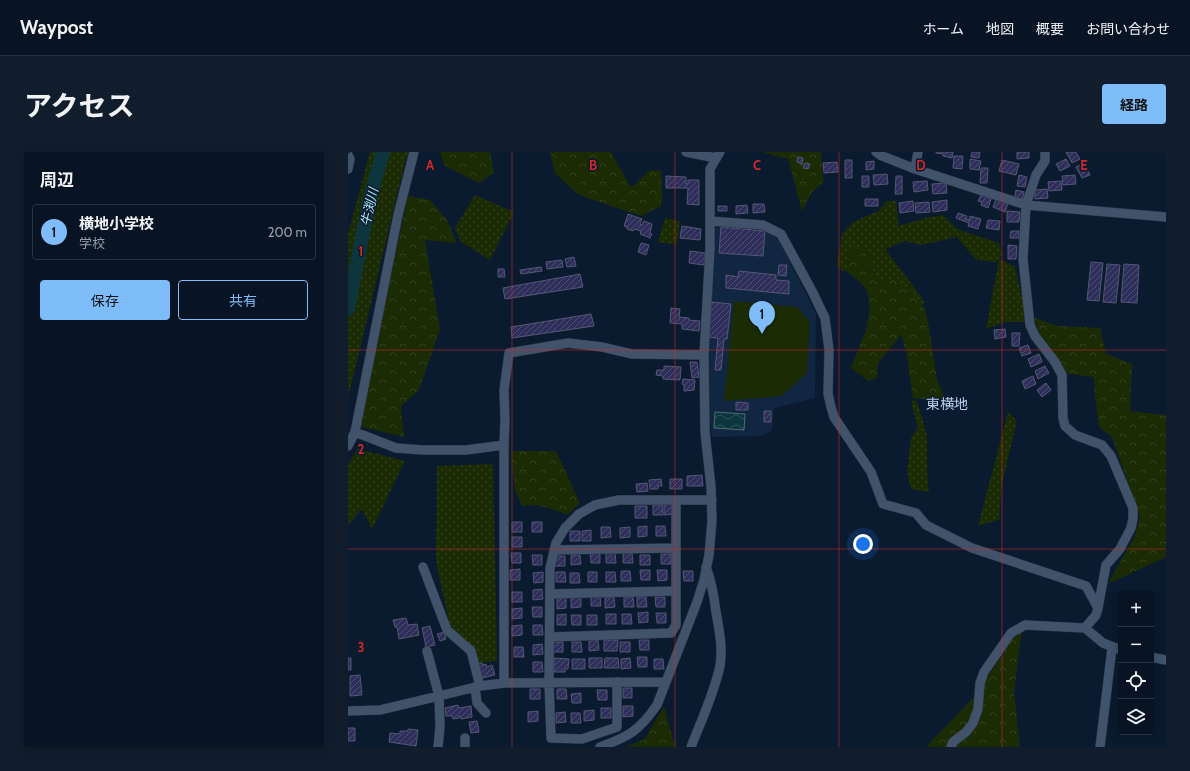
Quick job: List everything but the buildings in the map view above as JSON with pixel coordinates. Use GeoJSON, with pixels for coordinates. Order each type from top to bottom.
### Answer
{"type":"FeatureCollection","features":[{"type":"Feature","properties":{"kind":"street"},"geometry":{"type":"LineString","coordinates":[[348,446],[355,432],[398,215],[414,152]]}},
{"type":"Feature","properties":{"kind":"street"},"geometry":{"type":"LineString","coordinates":[[600,747],[622,739],[637,730],[657,705],[697,602],[704,580],[709,555],[712,500],[705,432],[704,355],[710,248],[710,169],[718,155],[686,152]]}},
{"type":"Feature","properties":{"kind":"street"},"geometry":{"type":"LineString","coordinates":[[876,152],[915,169],[1026,205],[1166,217]]}},
{"type":"Feature","properties":{"kind":"street"},"geometry":{"type":"LineString","coordinates":[[915,169],[918,152]]}},
{"type":"Feature","properties":{"kind":"street"},"geometry":{"type":"LineString","coordinates":[[1045,152],[1045,161],[1036,175],[1026,205],[1023,259],[1030,325],[1035,336],[1055,362],[1062,375],[1063,418],[1065,426],[1075,435],[1102,445],[1111,456],[1133,508],[1132,523],[1127,538],[1106,565],[1096,615],[1085,628]]}},
{"type":"Feature","properties":{"kind":"street"},"geometry":{"type":"LineString","coordinates":[[348,155],[350,159],[348,169]]}},
{"type":"Feature","properties":{"kind":"street"},"geometry":{"type":"LineString","coordinates":[[710,221],[763,225],[781,234],[825,318],[829,350],[828,394],[834,417],[871,472],[883,504],[916,513],[926,525],[972,548],[1086,586],[1098,608]]}},
{"type":"Feature","properties":{"kind":"street"},"geometry":{"type":"LineString","coordinates":[[504,683],[504,445],[506,419],[504,390],[509,353],[568,344],[602,347],[632,354],[704,355]]}},
{"type":"Feature","properties":{"kind":"street"},"geometry":{"type":"LineString","coordinates":[[355,432],[396,448],[423,450],[466,450],[504,445]]}},
{"type":"Feature","properties":{"kind":"street"},"geometry":{"type":"LineString","coordinates":[[617,682],[617,727],[582,738],[551,738],[549,682],[550,568],[556,543],[565,528],[579,514],[595,505],[620,500],[712,500]]}},
{"type":"Feature","properties":{"kind":"street"},"geometry":{"type":"LineString","coordinates":[[550,637],[671,633],[676,625],[676,500]]}},
{"type":"Feature","properties":{"kind":"street"},"geometry":{"type":"LineString","coordinates":[[554,550],[676,548]]}},
{"type":"Feature","properties":{"kind":"street"},"geometry":{"type":"LineString","coordinates":[[423,567],[447,630],[471,651],[478,687],[477,703],[486,713]]}},
{"type":"Feature","properties":{"kind":"street"},"geometry":{"type":"LineString","coordinates":[[691,747],[720,667],[720,635],[712,580],[706,567]]}},
{"type":"Feature","properties":{"kind":"street"},"geometry":{"type":"LineString","coordinates":[[550,594],[676,591]]}},
{"type":"Feature","properties":{"kind":"street"},"geometry":{"type":"LineString","coordinates":[[951,747],[953,742],[966,732],[973,723],[978,709],[980,683],[984,672],[1011,633],[1025,625],[1085,628],[1103,643],[1117,649],[1100,747]]}},
{"type":"Feature","properties":{"kind":"street"},"geometry":{"type":"LineString","coordinates":[[427,650],[439,696],[440,727],[438,747]]}},
{"type":"Feature","properties":{"kind":"street"},"geometry":{"type":"LineString","coordinates":[[1154,658],[1166,660]]}},
{"type":"Feature","properties":{"kind":"street"},"geometry":{"type":"LineString","coordinates":[[348,711],[380,710],[478,687],[504,683],[666,682]]}},
{"type":"Feature","properties":{"kind":"shaded area"},"geometry":{"type":"Polygon","coordinates":[[[716,227],[767,231],[779,240],[816,314],[815,398],[774,408],[772,430],[762,436],[712,437],[708,400],[707,355],[716,227]]]}},
{"type":"Feature","properties":{"kind":"green space"},"geometry":{"type":"Polygon","coordinates":[[[370,152],[409,152],[405,162],[348,398],[348,234],[370,152]]]}},
{"type":"Feature","properties":{"kind":"green space"},"geometry":{"type":"Polygon","coordinates":[[[440,152],[490,152],[494,172],[479,183],[445,166],[440,152]]]}},
{"type":"Feature","properties":{"kind":"green space"},"geometry":{"type":"Polygon","coordinates":[[[550,152],[611,152],[631,188],[650,170],[661,171],[661,206],[641,216],[579,195],[555,173],[550,152]]]}},
{"type":"Feature","properties":{"kind":"green space"},"geometry":{"type":"Polygon","coordinates":[[[762,152],[821,152],[823,182],[812,192],[802,211],[788,159],[762,152]]]}},
{"type":"Feature","properties":{"kind":"green space"},"geometry":{"type":"Polygon","coordinates":[[[475,195],[514,212],[490,260],[460,241],[455,228],[475,195]]]}},
{"type":"Feature","properties":{"kind":"green space"},"geometry":{"type":"Polygon","coordinates":[[[408,196],[430,200],[447,220],[457,243],[425,240],[440,329],[419,390],[401,406],[404,437],[359,426],[408,196]]]}},
{"type":"Feature","properties":{"kind":"green space"},"geometry":{"type":"Polygon","coordinates":[[[887,201],[896,201],[899,226],[926,218],[943,215],[957,229],[999,243],[1002,255],[999,258],[1015,267],[1028,322],[1004,322],[986,329],[999,259],[996,262],[976,260],[957,237],[921,245],[905,241],[885,249],[925,302],[922,306],[909,289],[879,282],[872,268],[870,254],[850,248],[846,271],[843,271],[837,265],[842,234],[853,222],[879,211],[887,201]]]}},
{"type":"Feature","properties":{"kind":"green space"},"geometry":{"type":"Polygon","coordinates":[[[665,218],[680,221],[677,245],[658,242],[665,218]]]}},
{"type":"Feature","properties":{"kind":"green space"},"geometry":{"type":"Polygon","coordinates":[[[860,247],[871,254],[871,266],[879,282],[890,279],[907,287],[925,309],[937,380],[946,401],[913,398],[906,352],[901,335],[878,363],[877,378],[868,381],[851,368],[866,330],[870,309],[867,290],[859,281],[846,271],[850,248],[860,247]]]}},
{"type":"Feature","properties":{"kind":"green space"},"geometry":{"type":"Polygon","coordinates":[[[734,301],[797,307],[810,322],[807,373],[781,396],[724,401],[734,301]]]}},
{"type":"Feature","properties":{"kind":"green space"},"geometry":{"type":"Polygon","coordinates":[[[1034,318],[1058,326],[1100,328],[1106,354],[1132,364],[1130,411],[1166,415],[1166,557],[1108,584],[1135,536],[1140,517],[1112,437],[1099,427],[1094,377],[1064,373],[1045,348],[1034,318]]]}},
{"type":"Feature","properties":{"kind":"green space"},"geometry":{"type":"Polygon","coordinates":[[[914,399],[918,404],[927,435],[927,470],[929,492],[911,489],[907,471],[911,438],[918,427],[911,402],[914,399]]]}},
{"type":"Feature","properties":{"kind":"green space"},"geometry":{"type":"Polygon","coordinates":[[[1008,412],[1017,421],[1002,484],[999,516],[1001,519],[978,526],[1008,412]]]}},
{"type":"Feature","properties":{"kind":"green space"},"geometry":{"type":"Polygon","coordinates":[[[358,449],[405,461],[372,529],[362,509],[348,525],[348,464],[358,449]]]}},
{"type":"Feature","properties":{"kind":"green space"},"geometry":{"type":"Polygon","coordinates":[[[511,451],[556,451],[580,503],[567,515],[534,505],[522,506],[515,490],[511,451]]]}},
{"type":"Feature","properties":{"kind":"green space"},"geometry":{"type":"Polygon","coordinates":[[[493,464],[497,661],[477,663],[450,627],[436,561],[437,466],[493,464]]]}},
{"type":"Feature","properties":{"kind":"green space"},"geometry":{"type":"Polygon","coordinates":[[[1022,630],[1014,692],[1020,747],[926,747],[975,696],[1013,638],[1022,630]]]}},
{"type":"Feature","properties":{"kind":"green space"},"geometry":{"type":"Polygon","coordinates":[[[664,706],[675,747],[627,747],[645,739],[664,706]]]}},
{"type":"Feature","properties":{"kind":"water"},"geometry":{"type":"Polygon","coordinates":[[[715,412],[745,414],[744,430],[714,428],[715,412]]]}},
{"type":"Feature","properties":{"kind":"waterway","name":"牛渕川"},"geometry":{"type":"LineString","coordinates":[[348,309],[370,197],[383,152]]}},
{"type":"Feature","properties":{"kind":"place","name":"横地小学校"},"geometry":{"type":"Point","coordinates":[762,334]}},
{"type":"Feature","properties":{"kind":"district","name":"東横地"},"geometry":{"type":"Point","coordinates":[947,404]}}]}
